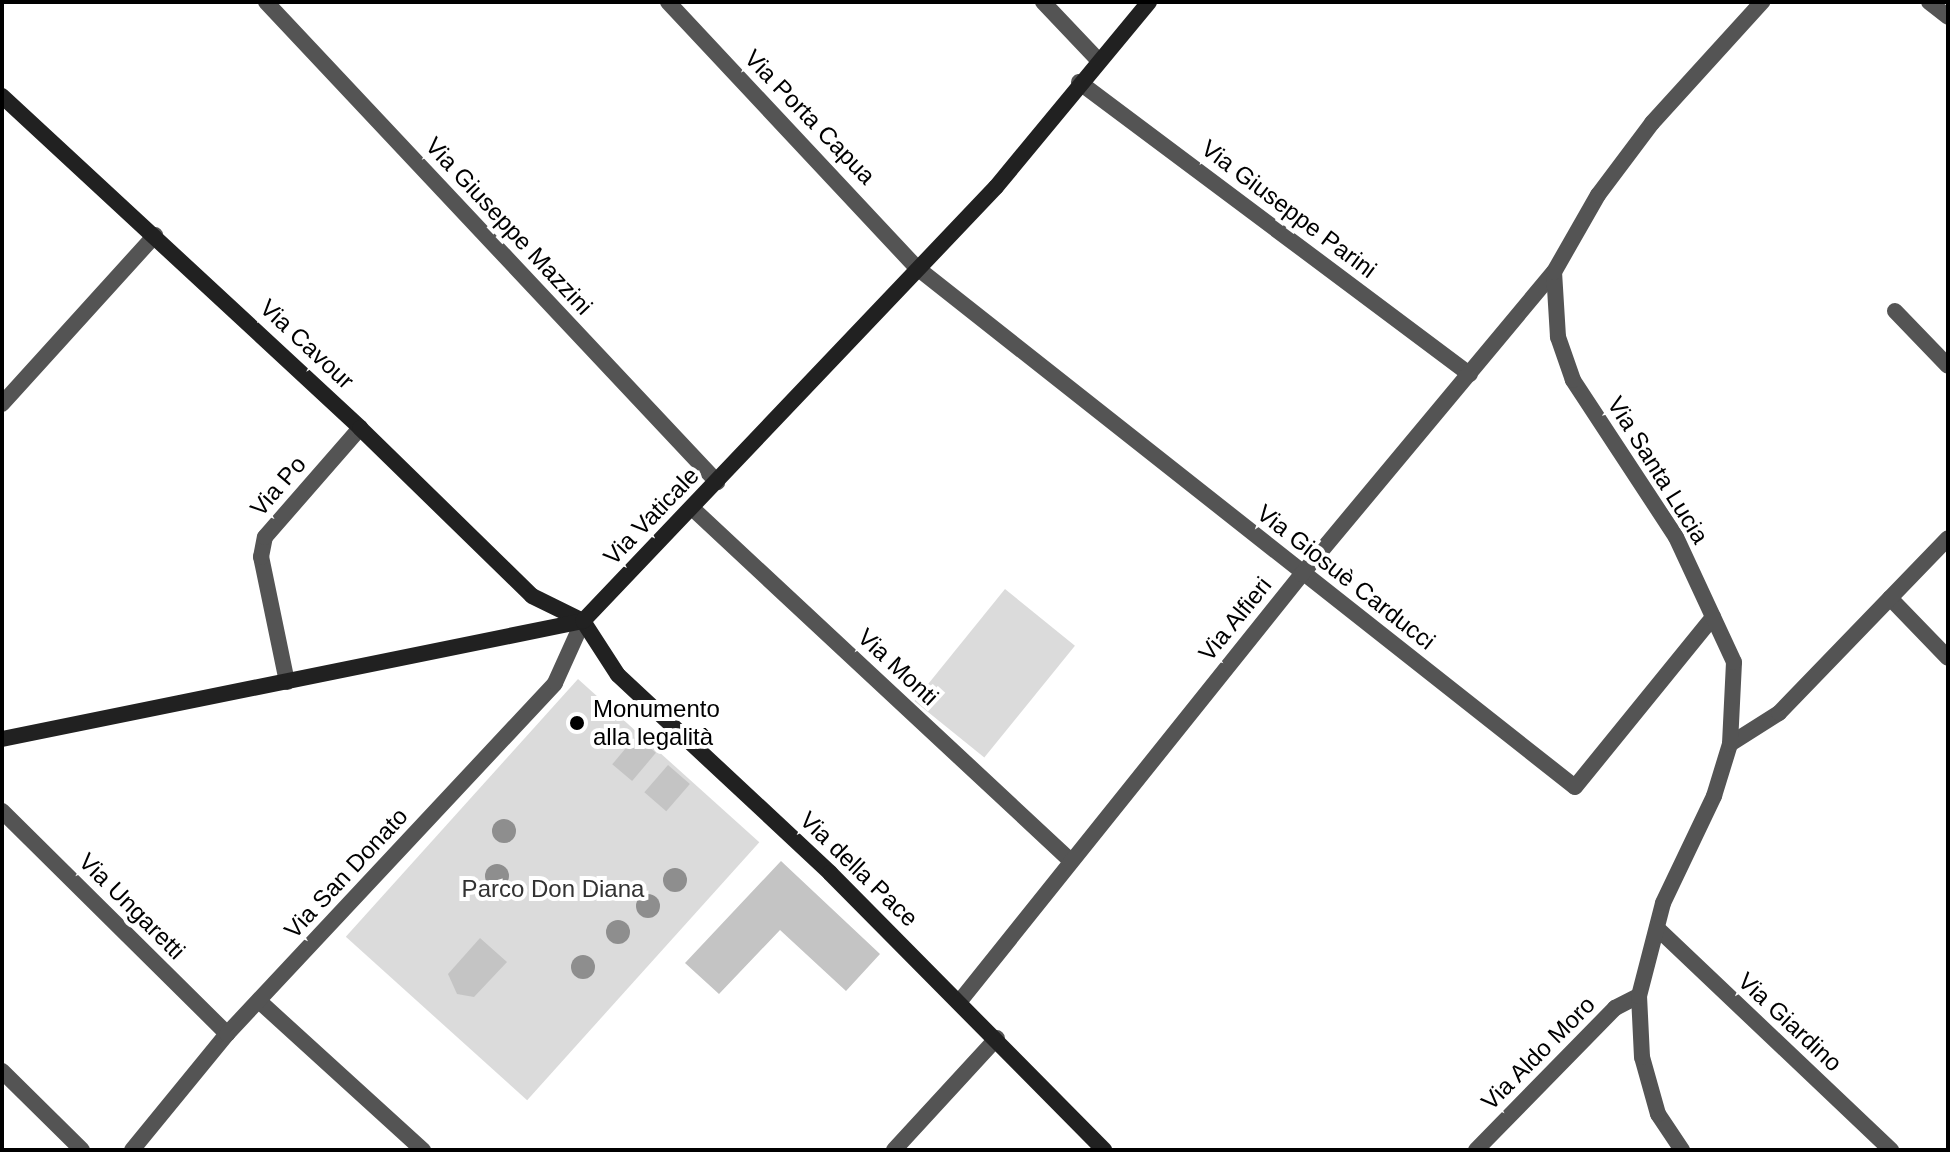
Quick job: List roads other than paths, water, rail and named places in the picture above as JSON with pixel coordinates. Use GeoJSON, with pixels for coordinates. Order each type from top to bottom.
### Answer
{"type":"FeatureCollection","features":[{"type":"Feature","properties":{"kind":"street","name":"Via Giuseppe Mazzini"},"geometry":{"type":"LineString","coordinates":[[266,2],[717,482]]}},
{"type":"Feature","properties":{"kind":"street","name":"Via Porta Capua"},"geometry":{"type":"LineString","coordinates":[[668,2],[916,267]]}},
{"type":"Feature","properties":{"kind":"street"},"geometry":{"type":"LineString","coordinates":[[1043,2],[1099,61]]}},
{"type":"Feature","properties":{"kind":"street","name":"Via Vaticale"},"geometry":{"type":"LineString","coordinates":[[583,621],[916,267],[996,187],[1079,82],[1149,2]]}},
{"type":"Feature","properties":{"kind":"street"},"geometry":{"type":"LineString","coordinates":[[1554,272],[1598,195],[1652,123],[1762,2]]}},
{"type":"Feature","properties":{"kind":"street"},"geometry":{"type":"LineString","coordinates":[[1929,2],[1948,17]]}},
{"type":"Feature","properties":{"kind":"street","name":"Via Giuseppe Parini"},"geometry":{"type":"LineString","coordinates":[[1079,82],[1470,374]]}},
{"type":"Feature","properties":{"kind":"street","name":"Via Cavour"},"geometry":{"type":"LineString","coordinates":[[2,96],[360,428],[532,596],[583,621]]}},
{"type":"Feature","properties":{"kind":"street"},"geometry":{"type":"LineString","coordinates":[[2,404],[155,235]]}},
{"type":"Feature","properties":{"kind":"street","name":"Via Giosuè Carducci"},"geometry":{"type":"LineString","coordinates":[[916,267],[1575,787],[1713,617]]}},
{"type":"Feature","properties":{"kind":"street","name":"Via Alfieri"},"geometry":{"type":"LineString","coordinates":[[960,1001],[1302,574],[1554,272]]}},
{"type":"Feature","properties":{"kind":"street","name":"Via Santa Lucia"},"geometry":{"type":"LineString","coordinates":[[1554,272],[1558,337],[1573,380],[1676,537],[1734,662],[1730,744],[1714,796],[1657,928],[1639,996],[1642,1057],[1650,1086],[1658,1114],[1682,1150]]}},
{"type":"Feature","properties":{"kind":"street"},"geometry":{"type":"LineString","coordinates":[[1895,311],[1948,366]]}},
{"type":"Feature","properties":{"kind":"street","name":"Via Po"},"geometry":{"type":"LineString","coordinates":[[287,682],[261,557],[265,537],[360,428]]}},
{"type":"Feature","properties":{"kind":"street","name":"Via Monti"},"geometry":{"type":"LineString","coordinates":[[692,508],[1071,861]]}},
{"type":"Feature","properties":{"kind":"street"},"geometry":{"type":"LineString","coordinates":[[1730,744],[1779,713],[1948,538]]}},
{"type":"Feature","properties":{"kind":"street"},"geometry":{"type":"LineString","coordinates":[[1890,598],[1948,658]]}},
{"type":"Feature","properties":{"kind":"street"},"geometry":{"type":"LineString","coordinates":[[2,739],[583,621]]}},
{"type":"Feature","properties":{"kind":"street","name":"Via San Donato"},"geometry":{"type":"LineString","coordinates":[[132,1150],[227,1034],[555,683],[583,621]]}},
{"type":"Feature","properties":{"kind":"street","name":"Via della Pace"},"geometry":{"type":"LineString","coordinates":[[583,621],[618,675],[960,1001],[1104,1150]]}},
{"type":"Feature","properties":{"kind":"street","name":"Via Ungaretti"},"geometry":{"type":"LineString","coordinates":[[2,811],[227,1034]]}},
{"type":"Feature","properties":{"kind":"street","name":"Via Giardino"},"geometry":{"type":"LineString","coordinates":[[1657,928],[1891,1150]]}},
{"type":"Feature","properties":{"kind":"street","name":"Via Aldo Moro"},"geometry":{"type":"LineString","coordinates":[[1476,1150],[1615,1008],[1639,996]]}},
{"type":"Feature","properties":{"kind":"street"},"geometry":{"type":"LineString","coordinates":[[259,1001],[423,1150]]}},
{"type":"Feature","properties":{"kind":"street"},"geometry":{"type":"LineString","coordinates":[[894,1150],[997,1038]]}},
{"type":"Feature","properties":{"kind":"street"},"geometry":{"type":"LineString","coordinates":[[2,1071],[82,1150]]}},
{"type":"Feature","properties":{"kind":"place","name":"Monumento alla legalità"},"geometry":{"type":"Point","coordinates":[577,723]}},
{"type":"Feature","properties":{"kind":"park label","name":"Parco Don Diana"},"geometry":{"type":"Point","coordinates":[553,889]}}]}
